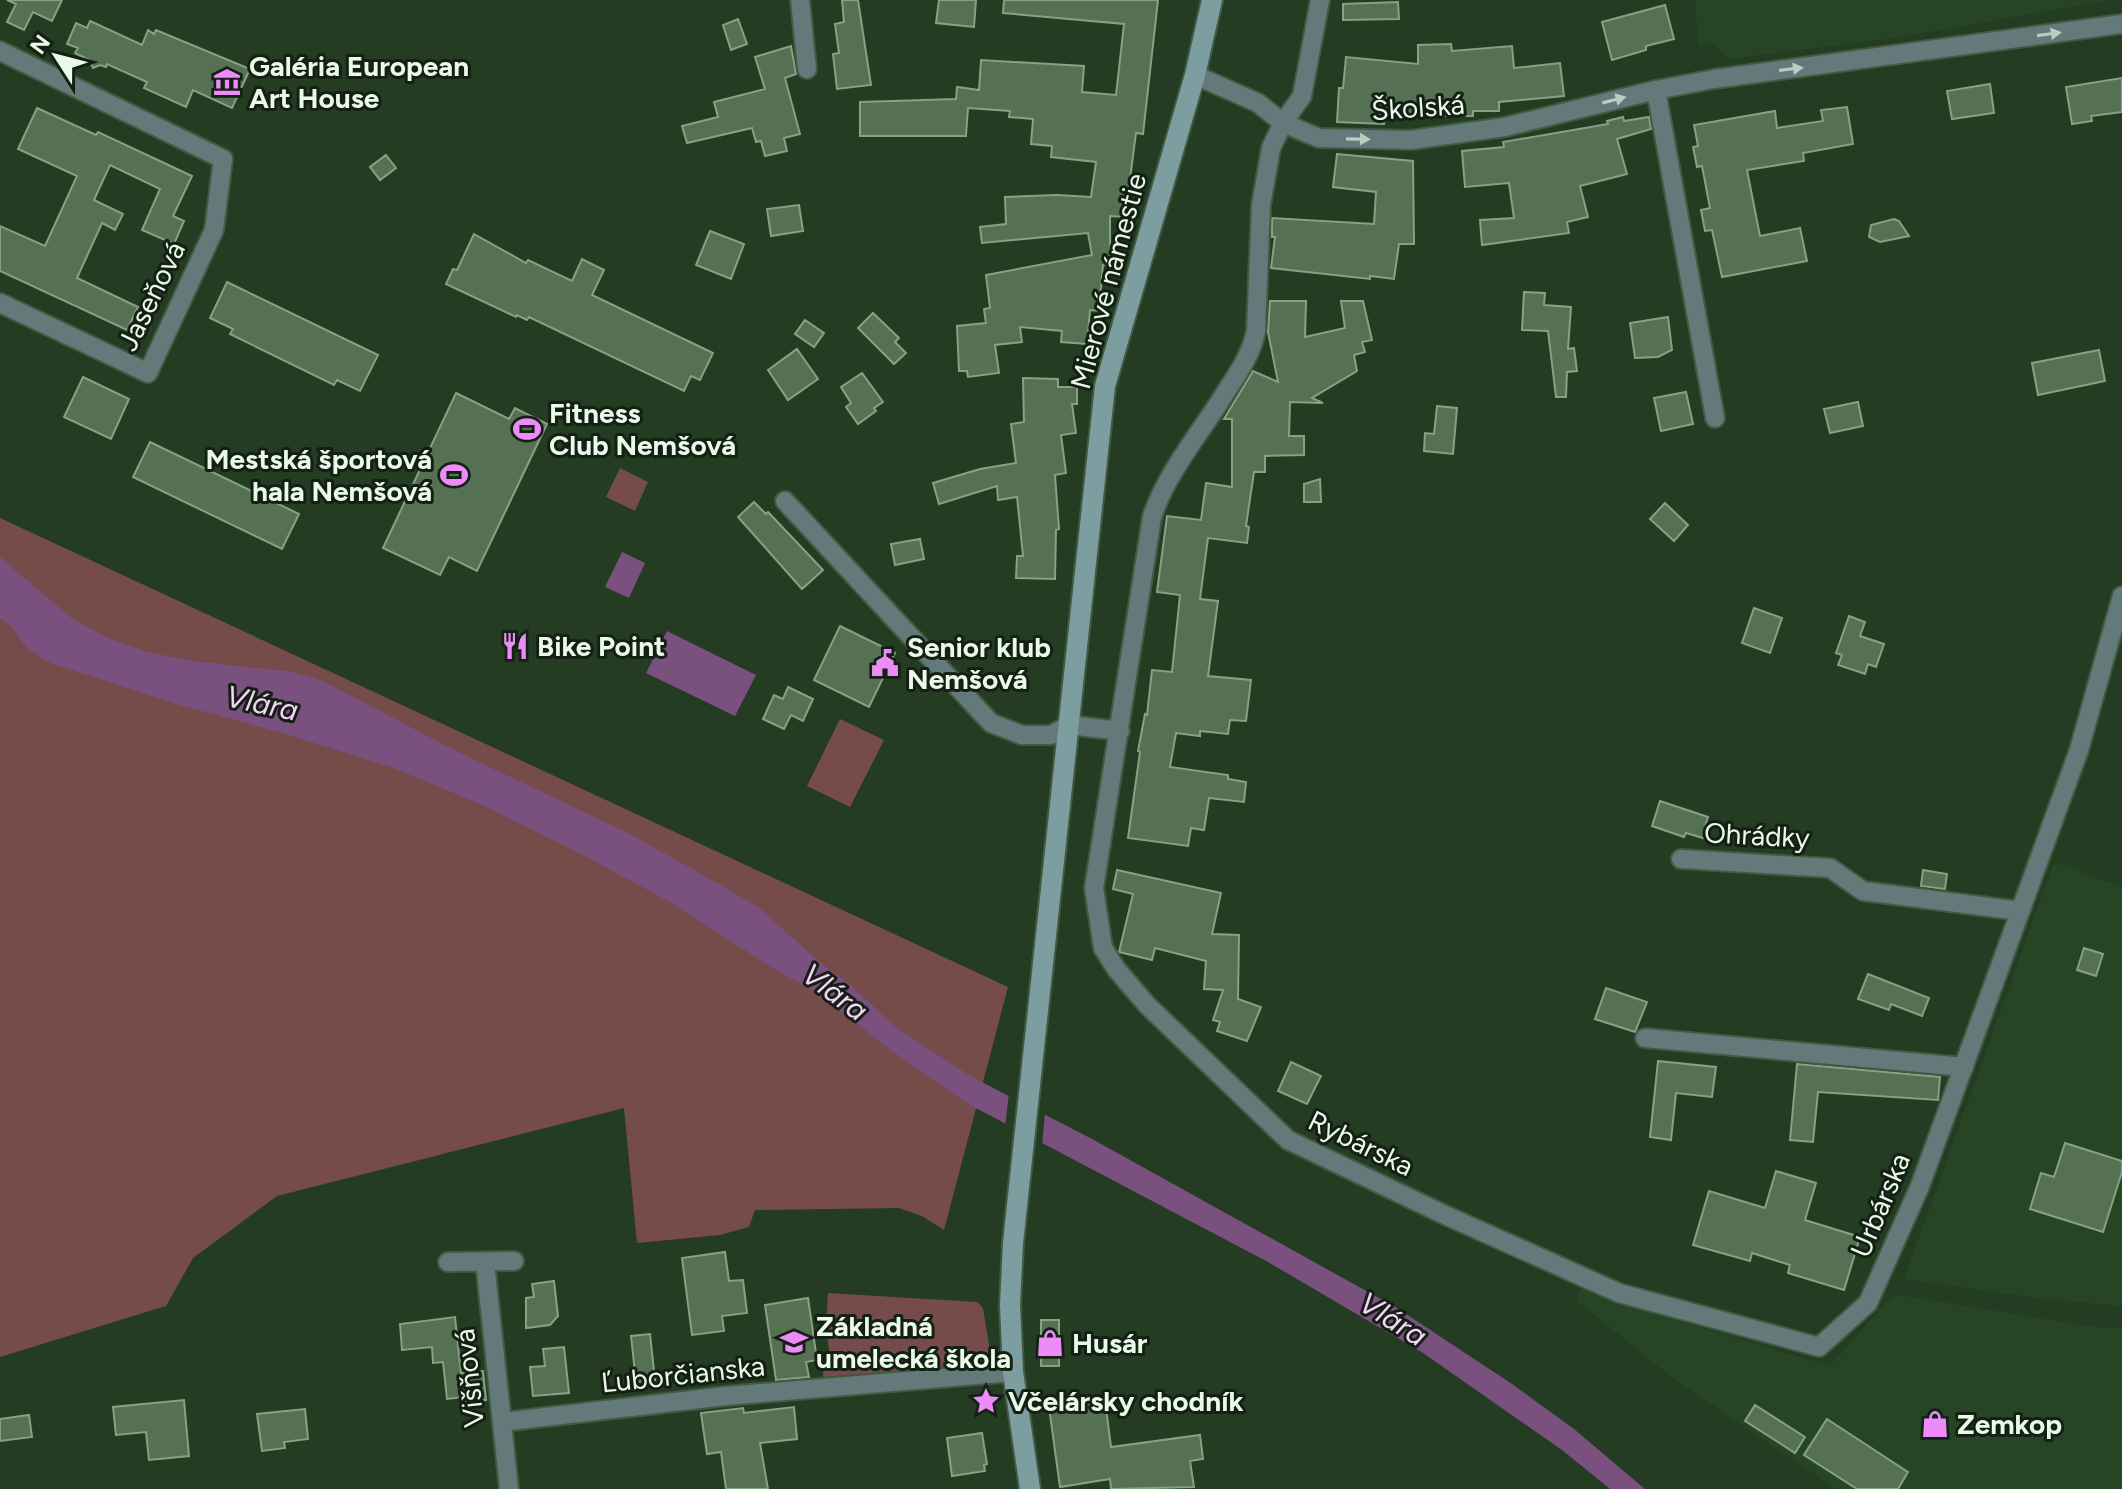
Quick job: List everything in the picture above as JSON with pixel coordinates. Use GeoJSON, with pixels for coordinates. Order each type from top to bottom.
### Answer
{"type":"FeatureCollection","features":[{"type":"Feature","properties":{"kind":"main road","name":"Mierové námestie"},"geometry":{"type":"LineString","coordinates":[[1013,1372],[1010,1305],[1013,1243],[1105,386],[1195,75],[1212,0]]}},
{"type":"Feature","properties":{"kind":"main road"},"geometry":{"type":"LineString","coordinates":[[1013,1372],[1030,1489]]}},
{"type":"Feature","properties":{"kind":"street"},"geometry":{"type":"LineString","coordinates":[[800,0],[807,69]]}},
{"type":"Feature","properties":{"kind":"street"},"geometry":{"type":"LineString","coordinates":[[785,501],[991,723],[1022,735],[1051,735],[1069,725],[1120,731],[1154,509],[1177,466],[1239,373],[1254,344],[1261,205],[1271,148],[1283,123],[1302,96],[1320,0]]}},
{"type":"Feature","properties":{"kind":"street","name":"Školská"},"geometry":{"type":"LineString","coordinates":[[1195,75],[1258,103],[1283,123],[1319,138],[1411,140],[1505,127],[1714,79],[2122,24]]}},
{"type":"Feature","properties":{"kind":"street","name":"Jaseňová"},"geometry":{"type":"LineString","coordinates":[[0,51],[223,159],[214,230],[148,373],[0,303]]}},
{"type":"Feature","properties":{"kind":"street"},"geometry":{"type":"LineString","coordinates":[[1656,90],[1715,418]]}},
{"type":"Feature","properties":{"kind":"street","name":"Urbárska"},"geometry":{"type":"LineString","coordinates":[[1819,1347],[1868,1303],[1920,1186],[2079,750],[2122,596]]}},
{"type":"Feature","properties":{"kind":"street","name":"Rybárska"},"geometry":{"type":"LineString","coordinates":[[1120,731],[1094,888],[1103,948],[1147,1005],[1288,1140],[1619,1293],[1819,1347]]}},
{"type":"Feature","properties":{"kind":"street","name":"Ohrádky"},"geometry":{"type":"LineString","coordinates":[[1681,859],[1830,868],[1863,891],[2020,911]]}},
{"type":"Feature","properties":{"kind":"street"},"geometry":{"type":"LineString","coordinates":[[1645,1038],[1964,1067]]}},
{"type":"Feature","properties":{"kind":"street"},"geometry":{"type":"LineString","coordinates":[[448,1262],[514,1261]]}},
{"type":"Feature","properties":{"kind":"street","name":"Višňová"},"geometry":{"type":"LineString","coordinates":[[485,1262],[509,1489]]}},
{"type":"Feature","properties":{"kind":"street","name":"Ľuborčianska"},"geometry":{"type":"LineString","coordinates":[[502,1422],[726,1396],[1013,1372]]}},
{"type":"Feature","properties":{"kind":"shaded area"},"geometry":{"type":"Polygon","coordinates":[[[1695,0],[2109,0],[1903,37],[1728,59],[1713,43],[1698,46],[1695,0]]]}},
{"type":"Feature","properties":{"kind":"shaded area"},"geometry":{"type":"Polygon","coordinates":[[[620,468],[648,482],[635,511],[606,497],[620,468]]]}},
{"type":"Feature","properties":{"kind":"shaded area"},"geometry":{"type":"Polygon","coordinates":[[[0,518],[1008,987],[944,1230],[922,1216],[899,1208],[755,1210],[749,1227],[720,1235],[637,1243],[624,1108],[277,1196],[193,1258],[166,1306],[0,1357],[0,518]]]}},
{"type":"Feature","properties":{"kind":"shaded area"},"geometry":{"type":"Polygon","coordinates":[[[840,719],[884,740],[850,807],[807,786],[840,719]]]}},
{"type":"Feature","properties":{"kind":"shaded area"},"geometry":{"type":"Polygon","coordinates":[[[2054,862],[2122,887],[2122,1306],[2042,1299],[1904,1279],[2054,862]]]}},
{"type":"Feature","properties":{"kind":"shaded area"},"geometry":{"type":"Polygon","coordinates":[[[1582,1287],[1617,1302],[1830,1366],[1885,1303],[1900,1295],[2095,1327],[2122,1328],[2122,1489],[1836,1489],[1671,1377],[1576,1300],[1582,1287]]]}},
{"type":"Feature","properties":{"kind":"shaded area"},"geometry":{"type":"Polygon","coordinates":[[[828,1293],[977,1302],[983,1308],[992,1363],[823,1377],[824,1359],[830,1358],[826,1328],[828,1293]]]}},
{"type":"Feature","properties":{"kind":"water"},"geometry":{"type":"Polygon","coordinates":[[[622,552],[645,563],[629,598],[605,587],[622,552]]]}},
{"type":"Feature","properties":{"kind":"water","name":"Vlára"},"geometry":{"type":"Polygon","coordinates":[[[0,557],[70,617],[106,637],[147,652],[193,661],[293,672],[323,681],[452,749],[632,835],[758,907],[893,1025],[930,1050],[972,1077],[1094,1140],[1397,1308],[1574,1429],[1645,1489],[1610,1489],[1562,1450],[1423,1353],[1268,1262],[970,1105],[892,1051],[816,992],[774,969],[668,901],[583,855],[480,804],[391,767],[50,663],[27,648],[0,618],[0,557]]]}},
{"type":"Feature","properties":{"kind":"water"},"geometry":{"type":"Polygon","coordinates":[[[667,631],[756,675],[735,716],[646,673],[667,631]]]}},
{"type":"Feature","properties":{"kind":"pier"},"geometry":{"type":"Polygon","coordinates":[[[1009,1092],[1045,1111],[1042,1147],[1005,1128],[1009,1092]]]}},
{"type":"Feature","properties":{"kind":"building"},"geometry":{"type":"Polygon","coordinates":[[[7,0],[62,0],[52,21],[33,12],[24,30],[7,22],[16,4],[7,0]]]}},
{"type":"Feature","properties":{"kind":"building"},"geometry":{"type":"Polygon","coordinates":[[[842,0],[858,0],[871,85],[837,89],[833,54],[839,53],[835,24],[844,22],[842,0]]]}},
{"type":"Feature","properties":{"kind":"building"},"geometry":{"type":"Polygon","coordinates":[[[939,0],[976,0],[974,27],[936,23],[939,0]]]}},
{"type":"Feature","properties":{"kind":"building"},"geometry":{"type":"Polygon","coordinates":[[[1004,0],[1158,0],[1143,134],[1136,133],[1125,217],[1110,216],[1110,265],[1103,265],[1099,311],[1090,310],[1087,344],[1061,342],[1062,331],[1020,327],[1022,342],[995,345],[999,373],[968,377],[967,371],[959,371],[957,326],[986,323],[984,309],[990,308],[986,275],[1092,255],[1088,233],[982,243],[980,227],[1006,224],[1005,197],[1091,197],[1096,162],[1051,157],[1052,146],[1031,144],[1033,119],[1009,117],[1010,111],[968,108],[966,136],[860,136],[860,102],[956,99],[957,87],[979,90],[981,60],[1084,66],[1082,92],[1116,95],[1124,24],[1003,13],[1004,0]]]}},
{"type":"Feature","properties":{"kind":"building"},"geometry":{"type":"Polygon","coordinates":[[[1398,2],[1399,19],[1343,20],[1343,4],[1398,2]]]}},
{"type":"Feature","properties":{"kind":"building"},"geometry":{"type":"Polygon","coordinates":[[[1665,5],[1674,39],[1612,60],[1602,22],[1665,5]]]}},
{"type":"Feature","properties":{"kind":"building"},"geometry":{"type":"Polygon","coordinates":[[[738,19],[747,44],[731,50],[723,25],[738,19]]]}},
{"type":"Feature","properties":{"kind":"building"},"geometry":{"type":"Polygon","coordinates":[[[90,21],[142,45],[148,30],[154,34],[156,30],[250,69],[232,108],[193,90],[186,107],[144,88],[147,82],[107,64],[106,67],[100,65],[93,68],[89,60],[75,53],[78,48],[67,44],[76,23],[87,28],[90,21]]]}},
{"type":"Feature","properties":{"kind":"building"},"geometry":{"type":"Polygon","coordinates":[[[1451,44],[1452,51],[1512,46],[1514,68],[1560,63],[1564,96],[1499,102],[1499,111],[1473,111],[1473,116],[1385,110],[1384,124],[1337,122],[1339,88],[1343,88],[1346,57],[1418,64],[1418,45],[1451,44]]]}},
{"type":"Feature","properties":{"kind":"building"},"geometry":{"type":"Polygon","coordinates":[[[791,46],[796,74],[785,78],[800,134],[784,138],[787,151],[765,156],[761,141],[756,142],[752,128],[687,143],[682,126],[718,117],[714,102],[765,89],[755,57],[791,46]]]}},
{"type":"Feature","properties":{"kind":"building"},"geometry":{"type":"Polygon","coordinates":[[[2122,78],[2122,112],[2091,116],[2092,121],[2072,124],[2066,87],[2122,78]]]}},
{"type":"Feature","properties":{"kind":"building"},"geometry":{"type":"Polygon","coordinates":[[[1990,84],[1994,113],[1952,119],[1947,91],[1990,84]]]}},
{"type":"Feature","properties":{"kind":"building"},"geometry":{"type":"Polygon","coordinates":[[[1847,107],[1853,144],[1803,153],[1804,161],[1747,170],[1760,236],[1800,228],[1807,261],[1722,277],[1712,230],[1705,231],[1701,210],[1710,208],[1702,166],[1697,167],[1693,147],[1698,146],[1694,125],[1775,111],[1777,128],[1823,121],[1821,110],[1847,107]]]}},
{"type":"Feature","properties":{"kind":"building"},"geometry":{"type":"Polygon","coordinates":[[[37,108],[96,135],[98,132],[192,176],[173,216],[184,221],[174,244],[142,230],[160,189],[110,165],[94,200],[123,214],[115,230],[102,223],[77,278],[138,307],[127,330],[0,271],[0,226],[45,246],[77,176],[18,149],[37,108]]]}},
{"type":"Feature","properties":{"kind":"building"},"geometry":{"type":"Polygon","coordinates":[[[1623,117],[1624,121],[1649,117],[1651,129],[1617,139],[1627,174],[1580,186],[1588,217],[1567,222],[1569,233],[1482,245],[1480,220],[1514,218],[1509,183],[1465,187],[1462,151],[1504,147],[1503,142],[1608,124],[1607,121],[1623,117]]]}},
{"type":"Feature","properties":{"kind":"building"},"geometry":{"type":"Polygon","coordinates":[[[1337,154],[1413,161],[1414,244],[1399,244],[1394,279],[1271,268],[1275,237],[1272,237],[1272,218],[1374,224],[1376,192],[1333,187],[1337,154]]]}},
{"type":"Feature","properties":{"kind":"building"},"geometry":{"type":"Polygon","coordinates":[[[386,155],[396,168],[380,180],[370,167],[386,155]]]}},
{"type":"Feature","properties":{"kind":"building"},"geometry":{"type":"Polygon","coordinates":[[[799,205],[803,231],[771,236],[767,209],[799,205]]]}},
{"type":"Feature","properties":{"kind":"building"},"geometry":{"type":"Polygon","coordinates":[[[1894,219],[1899,221],[1909,236],[1880,242],[1869,237],[1871,225],[1894,219]]]}},
{"type":"Feature","properties":{"kind":"building"},"geometry":{"type":"Polygon","coordinates":[[[710,231],[744,244],[731,279],[696,265],[710,231]]]}},
{"type":"Feature","properties":{"kind":"building"},"geometry":{"type":"Polygon","coordinates":[[[474,234],[526,263],[528,260],[572,281],[582,259],[604,270],[592,295],[713,353],[700,380],[691,376],[684,391],[529,317],[527,320],[516,317],[446,284],[453,269],[457,270],[474,234]]]}},
{"type":"Feature","properties":{"kind":"building"},"geometry":{"type":"Polygon","coordinates":[[[227,282],[378,355],[360,391],[337,380],[334,385],[230,334],[233,329],[210,318],[227,282]]]}},
{"type":"Feature","properties":{"kind":"building"},"geometry":{"type":"Polygon","coordinates":[[[1524,292],[1545,293],[1544,305],[1571,307],[1568,349],[1574,348],[1577,371],[1567,372],[1566,397],[1556,397],[1548,331],[1522,330],[1524,292]]]}},
{"type":"Feature","properties":{"kind":"building"},"geometry":{"type":"Polygon","coordinates":[[[1270,301],[1306,301],[1305,337],[1345,328],[1341,301],[1363,301],[1372,340],[1362,342],[1365,352],[1354,355],[1357,371],[1312,398],[1323,403],[1290,402],[1289,436],[1304,436],[1304,455],[1265,456],[1265,472],[1254,472],[1246,526],[1249,527],[1247,543],[1208,538],[1200,599],[1218,601],[1208,676],[1251,680],[1246,721],[1230,720],[1228,734],[1200,731],[1200,736],[1176,733],[1170,767],[1228,775],[1228,779],[1246,782],[1244,802],[1209,798],[1204,830],[1191,828],[1188,846],[1128,838],[1138,751],[1147,715],[1152,670],[1172,672],[1180,595],[1157,592],[1167,516],[1201,520],[1206,483],[1232,487],[1232,419],[1224,419],[1253,371],[1278,382],[1268,332],[1270,301]]]}},
{"type":"Feature","properties":{"kind":"building"},"geometry":{"type":"Polygon","coordinates":[[[873,313],[899,338],[895,342],[906,353],[894,364],[858,328],[873,313]]]}},
{"type":"Feature","properties":{"kind":"building"},"geometry":{"type":"Polygon","coordinates":[[[1668,317],[1672,350],[1658,357],[1635,358],[1630,323],[1668,317]]]}},
{"type":"Feature","properties":{"kind":"building"},"geometry":{"type":"Polygon","coordinates":[[[805,320],[824,333],[814,347],[795,334],[805,320]]]}},
{"type":"Feature","properties":{"kind":"building"},"geometry":{"type":"Polygon","coordinates":[[[797,349],[818,379],[788,400],[768,370],[797,349]]]}},
{"type":"Feature","properties":{"kind":"building"},"geometry":{"type":"Polygon","coordinates":[[[2099,350],[2105,381],[2038,395],[2032,363],[2099,350]]]}},
{"type":"Feature","properties":{"kind":"building"},"geometry":{"type":"Polygon","coordinates":[[[862,373],[883,402],[858,424],[846,407],[851,403],[841,387],[862,373]]]}},
{"type":"Feature","properties":{"kind":"building"},"geometry":{"type":"Polygon","coordinates":[[[83,377],[129,399],[111,439],[64,417],[83,377]]]}},
{"type":"Feature","properties":{"kind":"building"},"geometry":{"type":"Polygon","coordinates":[[[1023,378],[1058,379],[1058,387],[1077,387],[1077,404],[1072,404],[1076,433],[1061,435],[1066,473],[1055,475],[1059,529],[1056,530],[1055,579],[1016,578],[1017,556],[1023,556],[1017,497],[998,500],[997,486],[939,504],[933,483],[980,469],[1016,463],[1011,424],[1024,422],[1023,378]]]}},
{"type":"Feature","properties":{"kind":"building"},"geometry":{"type":"Polygon","coordinates":[[[1686,392],[1693,424],[1661,431],[1654,398],[1686,392]]]}},
{"type":"Feature","properties":{"kind":"building"},"geometry":{"type":"Polygon","coordinates":[[[456,393],[509,419],[515,408],[547,424],[477,571],[449,557],[440,575],[383,548],[456,393]]]}},
{"type":"Feature","properties":{"kind":"building"},"geometry":{"type":"Polygon","coordinates":[[[1858,402],[1863,426],[1830,433],[1824,409],[1858,402]]]}},
{"type":"Feature","properties":{"kind":"building"},"geometry":{"type":"Polygon","coordinates":[[[1437,406],[1457,408],[1453,454],[1424,451],[1425,433],[1434,434],[1437,406]]]}},
{"type":"Feature","properties":{"kind":"building"},"geometry":{"type":"Polygon","coordinates":[[[150,442],[299,514],[282,549],[133,477],[150,442]]]}},
{"type":"Feature","properties":{"kind":"building"},"geometry":{"type":"Polygon","coordinates":[[[1320,479],[1321,502],[1304,502],[1304,484],[1320,479]]]}},
{"type":"Feature","properties":{"kind":"building"},"geometry":{"type":"Polygon","coordinates":[[[754,502],[766,514],[768,512],[823,570],[802,589],[738,517],[754,502]]]}},
{"type":"Feature","properties":{"kind":"building"},"geometry":{"type":"Polygon","coordinates":[[[1665,503],[1688,525],[1674,541],[1650,519],[1665,503]]]}},
{"type":"Feature","properties":{"kind":"building"},"geometry":{"type":"Polygon","coordinates":[[[920,539],[924,559],[895,565],[891,544],[920,539]]]}},
{"type":"Feature","properties":{"kind":"building"},"geometry":{"type":"Polygon","coordinates":[[[1754,608],[1782,618],[1770,653],[1742,643],[1754,608]]]}},
{"type":"Feature","properties":{"kind":"building"},"geometry":{"type":"Polygon","coordinates":[[[1849,616],[1865,622],[1860,636],[1884,644],[1876,667],[1868,664],[1865,674],[1838,665],[1842,655],[1836,653],[1849,616]]]}},
{"type":"Feature","properties":{"kind":"building"},"geometry":{"type":"Polygon","coordinates":[[[840,626],[895,653],[869,707],[814,680],[840,626]]]}},
{"type":"Feature","properties":{"kind":"building"},"geometry":{"type":"Polygon","coordinates":[[[788,687],[813,699],[803,721],[791,715],[784,729],[763,719],[774,695],[783,699],[788,687]]]}},
{"type":"Feature","properties":{"kind":"building"},"geometry":{"type":"Polygon","coordinates":[[[1660,801],[1708,817],[1705,826],[1713,841],[1686,833],[1684,837],[1652,826],[1660,801]]]}},
{"type":"Feature","properties":{"kind":"building"},"geometry":{"type":"Polygon","coordinates":[[[1117,870],[1221,893],[1212,934],[1239,935],[1238,999],[1261,1007],[1247,1041],[1217,1031],[1220,1022],[1213,1020],[1223,990],[1204,989],[1206,961],[1155,948],[1152,960],[1119,952],[1133,894],[1113,889],[1117,870]]]}},
{"type":"Feature","properties":{"kind":"building"},"geometry":{"type":"Polygon","coordinates":[[[1923,870],[1947,874],[1945,889],[1921,886],[1923,870]]]}},
{"type":"Feature","properties":{"kind":"building"},"geometry":{"type":"Polygon","coordinates":[[[2084,948],[2103,954],[2096,976],[2077,970],[2084,948]]]}},
{"type":"Feature","properties":{"kind":"building"},"geometry":{"type":"Polygon","coordinates":[[[1868,974],[1929,998],[1922,1016],[1891,1004],[1889,1010],[1858,999],[1868,974]]]}},
{"type":"Feature","properties":{"kind":"building"},"geometry":{"type":"Polygon","coordinates":[[[1606,988],[1647,1002],[1635,1032],[1595,1019],[1606,988]]]}},
{"type":"Feature","properties":{"kind":"building"},"geometry":{"type":"Polygon","coordinates":[[[1658,1061],[1716,1067],[1712,1097],[1676,1093],[1671,1140],[1650,1137],[1658,1061]]]}},
{"type":"Feature","properties":{"kind":"building"},"geometry":{"type":"Polygon","coordinates":[[[1291,1062],[1321,1076],[1307,1104],[1278,1091],[1291,1062]]]}},
{"type":"Feature","properties":{"kind":"building"},"geometry":{"type":"Polygon","coordinates":[[[1797,1064],[1940,1077],[1938,1100],[1818,1092],[1813,1142],[1790,1140],[1797,1064]]]}},
{"type":"Feature","properties":{"kind":"building"},"geometry":{"type":"Polygon","coordinates":[[[2065,1143],[2122,1161],[2122,1172],[2103,1232],[2030,1209],[2041,1173],[2054,1177],[2065,1143]]]}},
{"type":"Feature","properties":{"kind":"building"},"geometry":{"type":"Polygon","coordinates":[[[1776,1171],[1816,1183],[1805,1220],[1860,1237],[1844,1290],[1788,1273],[1790,1265],[1752,1253],[1750,1261],[1693,1245],[1709,1191],[1765,1208],[1776,1171]]]}},
{"type":"Feature","properties":{"kind":"building"},"geometry":{"type":"Polygon","coordinates":[[[725,1252],[729,1281],[743,1280],[747,1313],[722,1316],[724,1331],[692,1335],[682,1258],[725,1252]]]}},
{"type":"Feature","properties":{"kind":"building"},"geometry":{"type":"Polygon","coordinates":[[[554,1281],[558,1316],[550,1325],[526,1328],[526,1298],[534,1297],[532,1284],[554,1281]]]}},
{"type":"Feature","properties":{"kind":"building"},"geometry":{"type":"Polygon","coordinates":[[[808,1298],[817,1360],[806,1362],[809,1377],[776,1380],[765,1305],[808,1298]]]}},
{"type":"Feature","properties":{"kind":"building"},"geometry":{"type":"Polygon","coordinates":[[[455,1317],[461,1373],[483,1371],[486,1400],[465,1402],[464,1397],[447,1399],[443,1362],[433,1363],[432,1347],[402,1350],[400,1324],[455,1317]]]}},
{"type":"Feature","properties":{"kind":"building","name":"Husár"},"geometry":{"type":"Polygon","coordinates":[[[1041,1320],[1059,1320],[1059,1366],[1041,1366],[1041,1320]]]}},
{"type":"Feature","properties":{"kind":"building"},"geometry":{"type":"Polygon","coordinates":[[[650,1334],[655,1380],[636,1382],[631,1336],[650,1334]]]}},
{"type":"Feature","properties":{"kind":"building"},"geometry":{"type":"Polygon","coordinates":[[[564,1347],[569,1393],[533,1396],[530,1367],[545,1366],[543,1349],[564,1347]]]}},
{"type":"Feature","properties":{"kind":"building"},"geometry":{"type":"Polygon","coordinates":[[[184,1400],[189,1456],[149,1460],[146,1432],[116,1435],[113,1407],[184,1400]]]}},
{"type":"Feature","properties":{"kind":"building"},"geometry":{"type":"Polygon","coordinates":[[[1105,1400],[1111,1447],[1200,1435],[1203,1459],[1190,1461],[1194,1487],[1111,1489],[1110,1479],[1060,1487],[1049,1407],[1105,1400]]]}},
{"type":"Feature","properties":{"kind":"building"},"geometry":{"type":"Polygon","coordinates":[[[1755,1405],[1805,1437],[1795,1453],[1745,1421],[1755,1405]]]}},
{"type":"Feature","properties":{"kind":"building"},"geometry":{"type":"Polygon","coordinates":[[[794,1407],[797,1439],[760,1443],[768,1489],[726,1489],[721,1452],[707,1454],[701,1413],[743,1408],[744,1413],[794,1407]]]}},
{"type":"Feature","properties":{"kind":"building"},"geometry":{"type":"Polygon","coordinates":[[[305,1409],[308,1439],[284,1442],[285,1448],[262,1451],[257,1414],[305,1409]]]}},
{"type":"Feature","properties":{"kind":"building"},"geometry":{"type":"Polygon","coordinates":[[[29,1415],[32,1437],[0,1441],[0,1419],[29,1415]]]}},
{"type":"Feature","properties":{"kind":"building"},"geometry":{"type":"Polygon","coordinates":[[[1827,1419],[1908,1472],[1898,1489],[1857,1489],[1804,1455],[1827,1419]]]}},
{"type":"Feature","properties":{"kind":"building"},"geometry":{"type":"Polygon","coordinates":[[[982,1433],[987,1464],[984,1465],[985,1471],[952,1476],[947,1438],[982,1433]]]}},
{"type":"Feature","properties":{"kind":"place","name":"Galéria European Art House"},"geometry":{"type":"Point","coordinates":[227,82]}},
{"type":"Feature","properties":{"kind":"place","name":"Fitness Club Nemšová"},"geometry":{"type":"Point","coordinates":[527,429]}},
{"type":"Feature","properties":{"kind":"place","name":"Mestská športová hala Nemšová"},"geometry":{"type":"Point","coordinates":[454,475]}},
{"type":"Feature","properties":{"kind":"place","name":"Bike Point"},"geometry":{"type":"Point","coordinates":[515,646]}},
{"type":"Feature","properties":{"kind":"place","name":"Senior klub Nemšová"},"geometry":{"type":"Point","coordinates":[885,663]}},
{"type":"Feature","properties":{"kind":"place","name":"Základná umelecká škola"},"geometry":{"type":"Point","coordinates":[794,1342]}},
{"type":"Feature","properties":{"kind":"place","name":"Husár"},"geometry":{"type":"Point","coordinates":[1050,1343]}},
{"type":"Feature","properties":{"kind":"place","name":"Včelársky chodník"},"geometry":{"type":"Point","coordinates":[986,1401]}},
{"type":"Feature","properties":{"kind":"place","name":"Zemkop"},"geometry":{"type":"Point","coordinates":[1935,1424]}}]}
